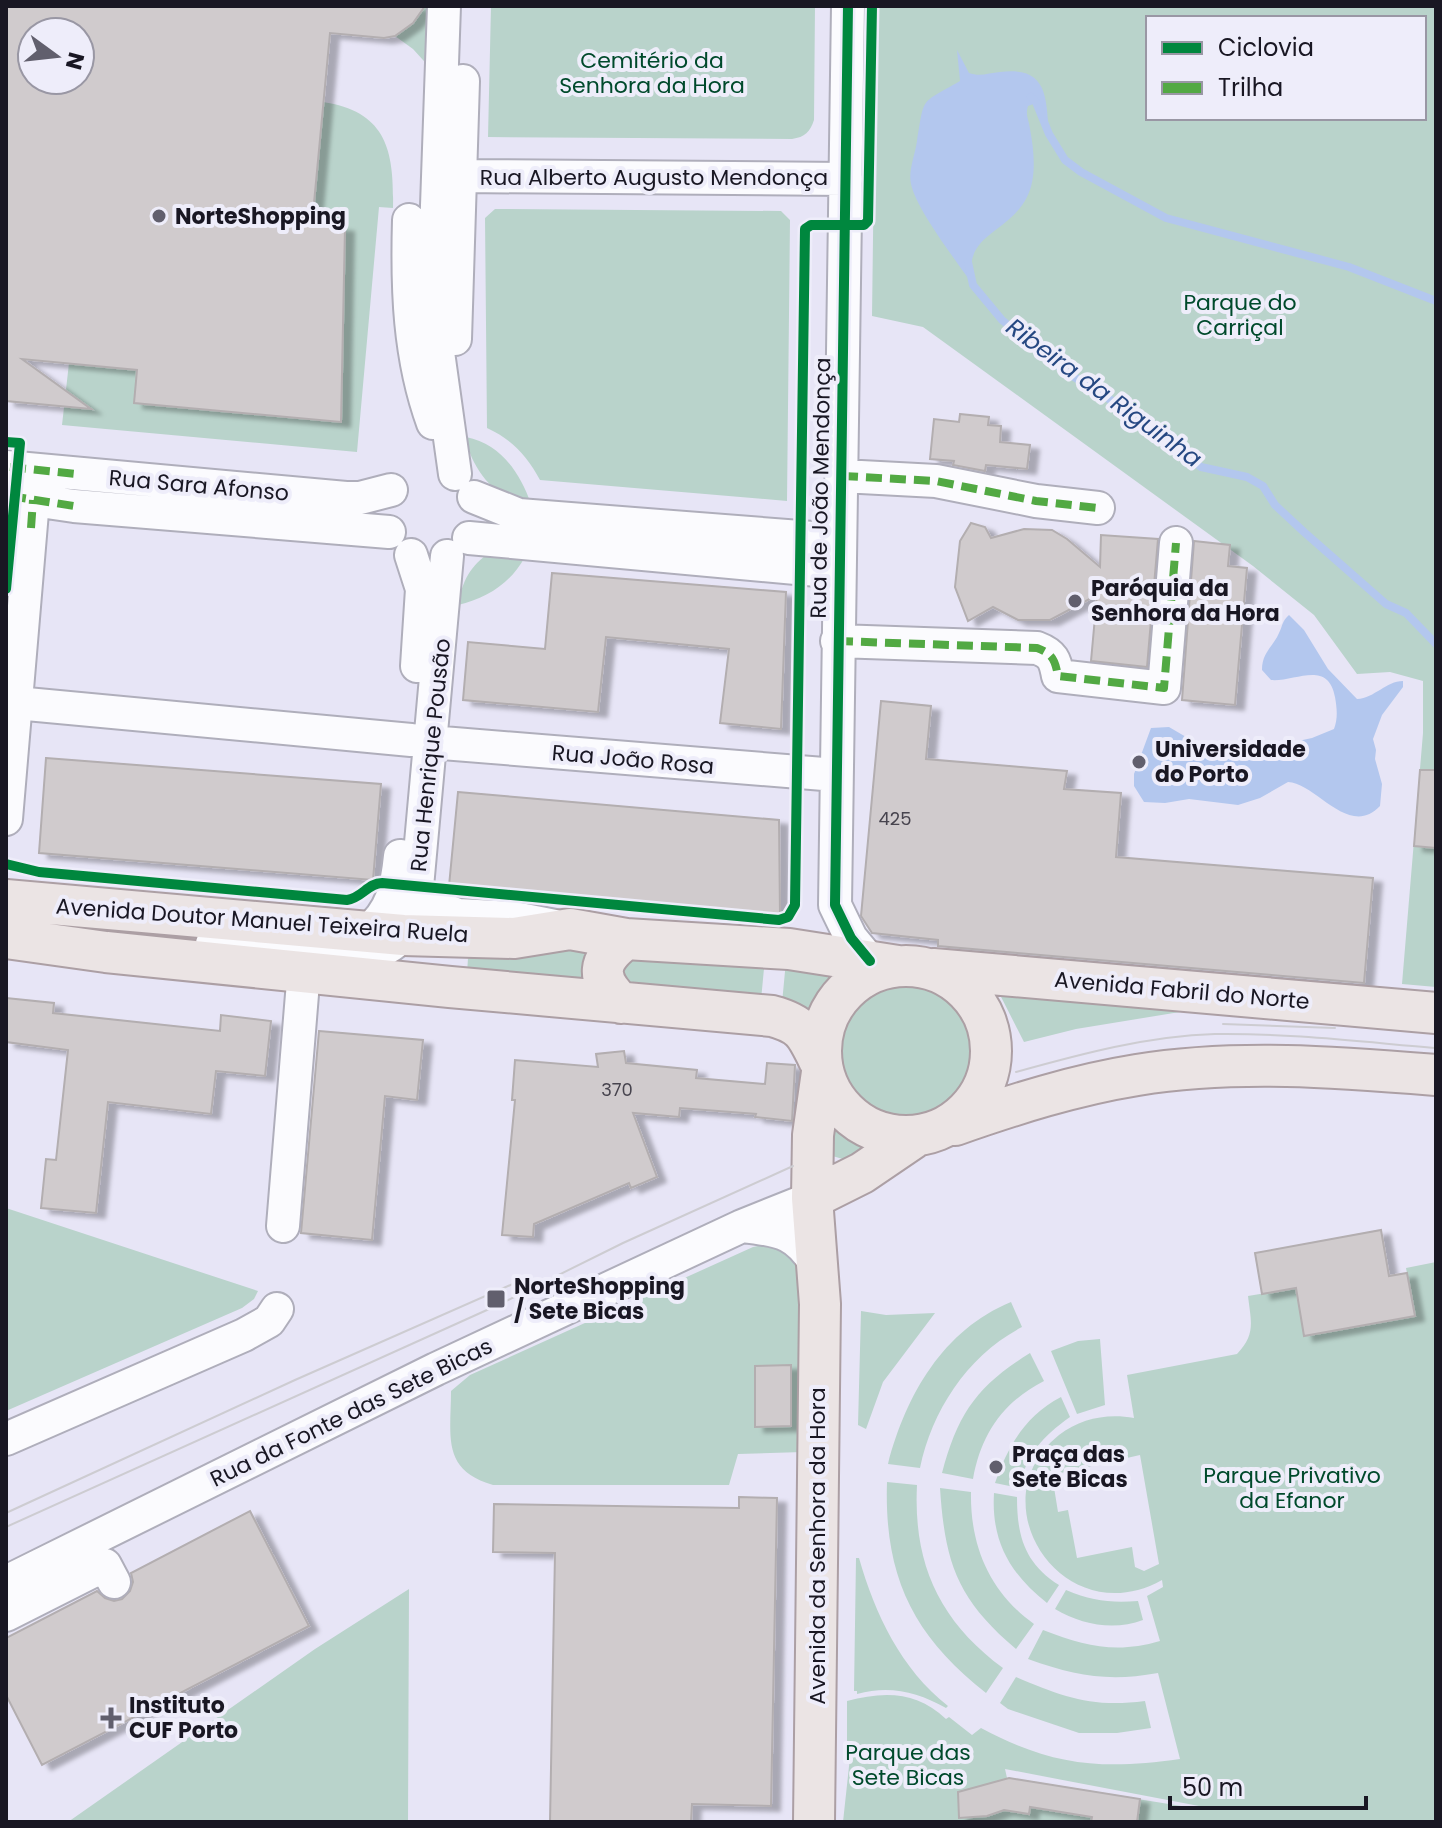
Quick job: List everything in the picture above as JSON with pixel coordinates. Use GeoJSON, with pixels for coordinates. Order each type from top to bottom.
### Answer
{"type":"FeatureCollection","features":[{"type":"Feature","properties":{"kind":"main road","name":"Avenida Doutor Manuel Teixeira Ruela"},"geometry":{"type":"LineString","coordinates":[[6,900],[384,934],[514,938],[570,929],[626,939],[789,949],[899,965]]}},
{"type":"Feature","properties":{"kind":"main road","name":"Avenida Doutor Manuel Teixeira Ruela"},"geometry":{"type":"LineString","coordinates":[[6,938],[106,952],[782,1019],[805,1032],[821,1066]]}},
{"type":"Feature","properties":{"kind":"main road"},"geometry":{"type":"LineString","coordinates":[[621,1003],[603,982],[602,970],[606,958],[626,939]]}},
{"type":"Feature","properties":{"kind":"main road","name":"Avenida Fabril do Norte"},"geometry":{"type":"LineString","coordinates":[[899,965],[1436,1013]]}},
{"type":"Feature","properties":{"kind":"main road"},"geometry":{"type":"LineString","coordinates":[[928,1134],[962,1116],[979,1096],[989,1071],[992,1045],[986,1019],[972,997],[953,979],[899,965],[871,973],[847,988],[830,1011],[821,1038],[821,1066],[830,1091],[845,1112],[865,1127],[889,1136],[928,1134],[1009,1106],[1139,1074],[1279,1065],[1436,1075]]}},
{"type":"Feature","properties":{"kind":"main road","name":"Avenida da Senhora da Hora"},"geometry":{"type":"LineString","coordinates":[[814,1822],[819,1270],[825,1192],[813,1135],[821,1066]]}},
{"type":"Feature","properties":{"kind":"main road","name":"Rua da Fonte das Sete Bicas"},"geometry":{"type":"LineString","coordinates":[[825,1192],[928,1134]]}},
{"type":"Feature","properties":{"kind":"street"},"geometry":{"type":"LineString","coordinates":[[444,6],[434,291],[437,345],[451,439]]}},
{"type":"Feature","properties":{"kind":"street"},"geometry":{"type":"LineString","coordinates":[[432,479],[477,511],[475,525],[458,547],[436,559],[411,555],[394,542],[385,518],[386,503],[432,479],[451,439],[462,176],[465,6]]}},
{"type":"Feature","properties":{"kind":"street","name":"Rua de João Mendonça"},"geometry":{"type":"LineString","coordinates":[[848,6],[835,905],[851,938],[899,965]]}},
{"type":"Feature","properties":{"kind":"street","name":"Rua Alberto Augusto Mendonça"},"geometry":{"type":"LineString","coordinates":[[462,176],[846,179]]}},
{"type":"Feature","properties":{"kind":"street"},"geometry":{"type":"LineString","coordinates":[[409,220],[409,302],[416,366],[433,423],[432,479]]}},
{"type":"Feature","properties":{"kind":"street","name":"Rua Sara Afonso"},"geometry":{"type":"LineString","coordinates":[[6,467],[346,498],[360,498],[432,479]]}},
{"type":"Feature","properties":{"kind":"street"},"geometry":{"type":"LineString","coordinates":[[842,476],[936,481],[1036,501],[1098,508]]}},
{"type":"Feature","properties":{"kind":"street"},"geometry":{"type":"LineString","coordinates":[[432,479],[519,515],[839,540]]}},
{"type":"Feature","properties":{"kind":"street"},"geometry":{"type":"LineString","coordinates":[[6,819],[16,703],[20,498]]}},
{"type":"Feature","properties":{"kind":"street","name":"Rua Sara Afonso"},"geometry":{"type":"LineString","coordinates":[[20,498],[74,506],[389,532]]}},
{"type":"Feature","properties":{"kind":"street"},"geometry":{"type":"LineString","coordinates":[[837,641],[1037,648],[1049,652],[1055,660],[1058,676],[1164,688],[1176,543]]}},
{"type":"Feature","properties":{"kind":"street"},"geometry":{"type":"LineString","coordinates":[[458,547],[839,572]]}},
{"type":"Feature","properties":{"kind":"street","name":"Rua Henrique Pousão"},"geometry":{"type":"LineString","coordinates":[[106,952],[150,940],[375,953],[392,948],[377,925],[389,908],[397,884],[420,741],[458,547]]}},
{"type":"Feature","properties":{"kind":"street","name":"Rua Henrique Pousão"},"geometry":{"type":"LineString","coordinates":[[384,934],[412,915],[417,891],[422,589],[411,555]]}},
{"type":"Feature","properties":{"kind":"street","name":"Rua João Rosa"},"geometry":{"type":"LineString","coordinates":[[16,703],[420,741],[836,775]]}},
{"type":"Feature","properties":{"kind":"street"},"geometry":{"type":"LineString","coordinates":[[417,891],[458,915],[514,918],[570,929]]}},
{"type":"Feature","properties":{"kind":"street"},"geometry":{"type":"LineString","coordinates":[[789,949],[810,938],[835,905]]}},
{"type":"Feature","properties":{"kind":"street"},"geometry":{"type":"LineString","coordinates":[[283,1226],[304,970]]}},
{"type":"Feature","properties":{"kind":"street","name":"Rua da Fonte das Sete Bicas"},"geometry":{"type":"LineString","coordinates":[[6,1582],[436,1369],[742,1226],[825,1192]]}},
{"type":"Feature","properties":{"kind":"street"},"geometry":{"type":"LineString","coordinates":[[742,1226],[778,1230],[791,1236],[806,1249],[819,1270]]}},
{"type":"Feature","properties":{"kind":"street"},"geometry":{"type":"LineString","coordinates":[[6,1439],[244,1335],[269,1321],[277,1309]]}},
{"type":"Feature","properties":{"kind":"street"},"geometry":{"type":"LineString","coordinates":[[6,1615],[105,1565],[114,1582]]}},
{"type":"Feature","properties":{"kind":"green space"},"geometry":{"type":"Polygon","coordinates":[[[423,6],[434,6],[433,71],[413,49],[395,36],[413,23],[423,6]]]}},
{"type":"Feature","properties":{"kind":"green space","name":"Cemitério da Senhora da Hora"},"geometry":{"type":"Polygon","coordinates":[[[491,6],[815,6],[814,120],[806,133],[792,139],[488,137],[491,6]]]}},
{"type":"Feature","properties":{"kind":"green space","name":"Parque do Carriçal"},"geometry":{"type":"Polygon","coordinates":[[[876,6],[1436,7],[1436,987],[1402,984],[1423,733],[1423,681],[1390,672],[1357,674],[1314,615],[1253,566],[923,327],[872,316],[876,6]]]}},
{"type":"Feature","properties":{"kind":"green space"},"geometry":{"type":"Polygon","coordinates":[[[323,102],[345,107],[374,125],[383,138],[392,169],[393,208],[379,207],[357,452],[62,425],[69,363],[137,370],[134,403],[340,421],[345,227],[312,224],[323,102]]]}},
{"type":"Feature","properties":{"kind":"green space"},"geometry":{"type":"Polygon","coordinates":[[[495,209],[781,211],[790,220],[787,501],[540,480],[518,450],[487,428],[485,218],[495,209]]]}},
{"type":"Feature","properties":{"kind":"green space"},"geometry":{"type":"Polygon","coordinates":[[[466,437],[489,446],[508,462],[531,504],[506,496],[485,479],[474,463],[466,437]]]}},
{"type":"Feature","properties":{"kind":"green space"},"geometry":{"type":"Polygon","coordinates":[[[491,552],[525,557],[512,575],[497,588],[458,605],[468,575],[491,552]]]}},
{"type":"Feature","properties":{"kind":"green space"},"geometry":{"type":"Polygon","coordinates":[[[469,942],[604,944],[598,985],[467,974],[469,942]]]}},
{"type":"Feature","properties":{"kind":"green space"},"geometry":{"type":"Polygon","coordinates":[[[624,957],[765,958],[761,1000],[634,988],[623,974],[624,957]]]}},
{"type":"Feature","properties":{"kind":"green space"},"geometry":{"type":"Polygon","coordinates":[[[786,961],[841,973],[824,993],[815,1014],[801,1006],[782,1003],[786,961]]]}},
{"type":"Feature","properties":{"kind":"green space"},"geometry":{"type":"Polygon","coordinates":[[[906,981],[933,986],[956,1001],[971,1024],[976,1051],[971,1078],[956,1101],[933,1116],[906,1121],[879,1116],[856,1101],[841,1078],[836,1051],[841,1024],[856,1001],[879,986],[906,981]]]}},
{"type":"Feature","properties":{"kind":"green space"},"geometry":{"type":"Polygon","coordinates":[[[996,987],[1186,1011],[1076,1029],[1024,1042],[996,987]]]}},
{"type":"Feature","properties":{"kind":"green space"},"geometry":{"type":"Polygon","coordinates":[[[830,1124],[871,1147],[863,1165],[819,1152],[830,1124]]]}},
{"type":"Feature","properties":{"kind":"green space"},"geometry":{"type":"Polygon","coordinates":[[[6,1208],[258,1291],[254,1299],[242,1308],[6,1411],[6,1208]]]}},
{"type":"Feature","properties":{"kind":"green space"},"geometry":{"type":"Polygon","coordinates":[[[763,1245],[783,1250],[801,1265],[803,1452],[738,1454],[729,1485],[493,1485],[464,1470],[457,1461],[452,1449],[451,1391],[470,1375],[763,1245]]]}},
{"type":"Feature","properties":{"kind":"green space","name":"Parque Privativo da Efanor"},"geometry":{"type":"Polygon","coordinates":[[[1436,1262],[1436,1822],[843,1822],[851,1748],[847,1742],[847,1701],[861,1698],[887,1695],[912,1698],[946,1719],[949,1717],[972,1735],[981,1728],[1031,1750],[1078,1762],[1126,1764],[1180,1759],[1158,1673],[1123,1677],[1092,1676],[1028,1659],[1043,1630],[1101,1646],[1129,1647],[1160,1641],[1147,1596],[1163,1587],[1162,1580],[1126,1592],[1093,1590],[1064,1576],[1042,1554],[1029,1525],[1026,1494],[1035,1463],[1059,1435],[1076,1424],[1114,1416],[1134,1418],[1127,1375],[1237,1354],[1250,1334],[1248,1296],[1296,1288],[1305,1336],[1415,1316],[1406,1268],[1436,1262]],[[1140,1455],[1052,1475],[1058,1512],[1068,1510],[1077,1558],[1132,1547],[1135,1567],[1144,1571],[1159,1564],[1140,1455]],[[1005,1769],[1007,1778],[1200,1809],[1199,1806],[1005,1769]]]}},
{"type":"Feature","properties":{"kind":"green space"},"geometry":{"type":"Polygon","coordinates":[[[1011,1302],[1022,1327],[985,1353],[955,1386],[933,1425],[920,1468],[888,1464],[905,1414],[931,1368],[966,1329],[1011,1302]]]}},
{"type":"Feature","properties":{"kind":"green space"},"geometry":{"type":"Polygon","coordinates":[[[861,1311],[886,1315],[935,1313],[883,1382],[866,1429],[858,1425],[861,1311]]]}},
{"type":"Feature","properties":{"kind":"green space"},"geometry":{"type":"Polygon","coordinates":[[[1100,1339],[1105,1405],[1077,1414],[1051,1351],[1078,1341],[1100,1339]]]}},
{"type":"Feature","properties":{"kind":"green space"},"geometry":{"type":"Polygon","coordinates":[[[1030,1353],[1044,1381],[1017,1399],[996,1421],[982,1448],[973,1479],[942,1473],[955,1434],[972,1403],[996,1377],[1030,1353]]]}},
{"type":"Feature","properties":{"kind":"green space"},"geometry":{"type":"Polygon","coordinates":[[[1061,1397],[1070,1417],[1037,1447],[1026,1466],[1019,1488],[995,1483],[1019,1433],[1037,1413],[1061,1397]]]}},
{"type":"Feature","properties":{"kind":"green space"},"geometry":{"type":"Polygon","coordinates":[[[887,1482],[917,1485],[920,1540],[934,1588],[962,1631],[1003,1668],[986,1693],[939,1649],[908,1601],[897,1574],[891,1546],[887,1482]]]}},
{"type":"Feature","properties":{"kind":"green space"},"geometry":{"type":"Polygon","coordinates":[[[940,1488],[971,1492],[974,1530],[985,1566],[1005,1597],[1034,1624],[1016,1649],[980,1613],[958,1578],[946,1538],[940,1488]]]}},
{"type":"Feature","properties":{"kind":"green space"},"geometry":{"type":"Polygon","coordinates":[[[994,1493],[1017,1497],[1021,1536],[1030,1558],[1059,1585],[1047,1603],[1023,1580],[1006,1555],[996,1526],[994,1493]]]}},
{"type":"Feature","properties":{"kind":"green space"},"geometry":{"type":"Polygon","coordinates":[[[856,1558],[859,1558],[882,1620],[903,1658],[948,1706],[946,1708],[903,1692],[881,1690],[857,1694],[854,1691],[856,1558]]]}},
{"type":"Feature","properties":{"kind":"green space"},"geometry":{"type":"Polygon","coordinates":[[[409,1589],[408,1822],[68,1822],[315,1649],[409,1589]]]}},
{"type":"Feature","properties":{"kind":"green space"},"geometry":{"type":"Polygon","coordinates":[[[1066,1590],[1102,1600],[1138,1601],[1143,1620],[1110,1626],[1076,1619],[1055,1609],[1066,1590]]]}},
{"type":"Feature","properties":{"kind":"green space"},"geometry":{"type":"Polygon","coordinates":[[[1016,1677],[1093,1702],[1145,1701],[1151,1728],[1117,1733],[1079,1733],[1008,1709],[1000,1703],[1016,1677]]]}},
{"type":"Feature","properties":{"kind":"water"},"geometry":{"type":"Polygon","coordinates":[[[957,50],[969,73],[981,75],[1016,71],[1036,79],[1045,97],[1049,134],[1036,103],[1028,106],[1034,164],[1030,189],[1018,210],[988,236],[974,255],[971,268],[973,285],[929,221],[914,195],[910,179],[923,108],[930,98],[960,81],[957,50]]]}},
{"type":"Feature","properties":{"kind":"water"},"geometry":{"type":"Polygon","coordinates":[[[1289,615],[1304,630],[1328,669],[1357,699],[1403,681],[1403,687],[1382,715],[1373,739],[1382,784],[1380,806],[1368,814],[1356,816],[1288,782],[1260,798],[1238,805],[1189,799],[1144,802],[1134,786],[1134,774],[1151,728],[1169,727],[1210,751],[1232,759],[1246,758],[1334,729],[1337,713],[1335,697],[1325,679],[1309,675],[1271,680],[1262,670],[1266,654],[1289,615]]]}},
{"type":"Feature","properties":{"kind":"building","name":"NorteShopping"},"geometry":{"type":"Polygon","coordinates":[[[6,6],[425,6],[413,23],[395,36],[384,38],[330,33],[312,224],[345,227],[341,422],[134,403],[137,370],[22,359],[91,409],[6,401],[6,6]]]}},
{"type":"Feature","properties":{"kind":"building"},"geometry":{"type":"Polygon","coordinates":[[[960,414],[989,417],[988,425],[1001,426],[1000,442],[1030,445],[1027,469],[986,465],[985,471],[953,465],[954,461],[930,459],[934,419],[959,422],[960,414]]]}},
{"type":"Feature","properties":{"kind":"building","name":"Paróquia da Senhora da Hora"},"geometry":{"type":"Polygon","coordinates":[[[971,523],[985,527],[991,538],[1024,529],[1052,530],[1100,567],[1101,535],[1158,539],[1147,667],[1091,661],[1097,595],[1050,620],[1018,620],[993,607],[968,621],[955,587],[960,541],[971,523]]]}},
{"type":"Feature","properties":{"kind":"building"},"geometry":{"type":"Polygon","coordinates":[[[1194,541],[1230,545],[1228,566],[1247,568],[1235,705],[1182,700],[1194,541]]]}},
{"type":"Feature","properties":{"kind":"building"},"geometry":{"type":"Polygon","coordinates":[[[552,573],[786,592],[781,729],[720,723],[729,649],[606,637],[598,712],[463,700],[468,642],[545,649],[552,573]]]}},
{"type":"Feature","properties":{"kind":"building"},"geometry":{"type":"Polygon","coordinates":[[[881,701],[931,706],[926,759],[1067,771],[1064,789],[1121,793],[1116,857],[1373,878],[1364,983],[938,946],[938,940],[872,933],[861,916],[881,701]]]}},
{"type":"Feature","properties":{"kind":"building"},"geometry":{"type":"Polygon","coordinates":[[[46,758],[381,784],[373,880],[39,853],[46,758]]]}},
{"type":"Feature","properties":{"kind":"building"},"geometry":{"type":"Polygon","coordinates":[[[1420,770],[1436,770],[1436,848],[1414,846],[1420,770]]]}},
{"type":"Feature","properties":{"kind":"building"},"geometry":{"type":"Polygon","coordinates":[[[458,792],[779,820],[780,915],[449,886],[458,792]]]}},
{"type":"Feature","properties":{"kind":"building"},"geometry":{"type":"Polygon","coordinates":[[[6,998],[54,1003],[53,1013],[220,1031],[221,1015],[271,1021],[265,1076],[216,1071],[211,1114],[108,1102],[96,1213],[41,1208],[46,1159],[56,1160],[68,1050],[6,1042],[6,998]]]}},
{"type":"Feature","properties":{"kind":"building"},"geometry":{"type":"Polygon","coordinates":[[[319,1031],[423,1040],[417,1100],[385,1096],[372,1240],[301,1233],[319,1031]]]}},
{"type":"Feature","properties":{"kind":"building"},"geometry":{"type":"Polygon","coordinates":[[[624,1051],[626,1063],[697,1070],[696,1078],[765,1084],[767,1063],[795,1065],[792,1121],[755,1117],[756,1114],[680,1108],[679,1117],[633,1113],[657,1177],[631,1188],[629,1183],[534,1224],[533,1237],[502,1235],[515,1100],[512,1100],[515,1060],[598,1067],[596,1054],[624,1051]]]}},
{"type":"Feature","properties":{"kind":"building"},"geometry":{"type":"Polygon","coordinates":[[[1381,1230],[1389,1276],[1407,1273],[1415,1316],[1304,1336],[1296,1288],[1262,1294],[1255,1253],[1381,1230]]]}},
{"type":"Feature","properties":{"kind":"building"},"geometry":{"type":"Polygon","coordinates":[[[791,1365],[791,1426],[755,1427],[755,1366],[791,1365]]]}},
{"type":"Feature","properties":{"kind":"building"},"geometry":{"type":"Polygon","coordinates":[[[739,1497],[777,1498],[771,1806],[692,1804],[691,1822],[550,1822],[555,1553],[493,1552],[494,1504],[739,1508],[739,1497]]]}},
{"type":"Feature","properties":{"kind":"building"},"geometry":{"type":"Polygon","coordinates":[[[250,1511],[309,1626],[42,1765],[6,1695],[6,1638],[97,1591],[114,1601],[122,1599],[130,1591],[133,1582],[131,1573],[250,1511]]]}},
{"type":"Feature","properties":{"kind":"building"},"geometry":{"type":"Polygon","coordinates":[[[1009,1778],[1140,1799],[1137,1822],[1091,1822],[1092,1817],[1030,1807],[1029,1814],[1004,1810],[987,1816],[959,1818],[958,1792],[1009,1778]]]}},
{"type":"Feature","properties":{"kind":"waterway","name":"Ribeira da Riguinha"},"geometry":{"type":"LineString","coordinates":[[1031,97],[1065,160],[1081,172],[1166,218],[1349,267],[1436,301]]}},
{"type":"Feature","properties":{"kind":"waterway","name":"Ribeira da Riguinha"},"geometry":{"type":"LineString","coordinates":[[968,262],[973,285],[1002,320],[1063,370],[1136,416],[1201,467],[1247,477],[1263,486],[1275,505],[1304,532],[1386,604],[1406,613],[1436,644]]}},
{"type":"Feature","properties":{"kind":"tram line"},"geometry":{"type":"LineString","coordinates":[[1223,1024],[1335,1028]]}},
{"type":"Feature","properties":{"kind":"tram line"},"geometry":{"type":"LineString","coordinates":[[1016,1072],[1139,1042],[1190,1035],[1298,1036],[1436,1048]]}},
{"type":"Feature","properties":{"kind":"tram line"},"geometry":{"type":"LineString","coordinates":[[6,1527],[498,1305],[623,1243],[793,1166]]}},
{"type":"Feature","properties":{"kind":"tram line"},"geometry":{"type":"LineString","coordinates":[[6,1513],[524,1279]]}},
{"type":"Feature","properties":{"kind":"marked path"},"geometry":{"type":"LineString","coordinates":[[10,467],[77,474]]}},
{"type":"Feature","properties":{"kind":"marked path"},"geometry":{"type":"LineString","coordinates":[[842,476],[936,481],[1036,501],[1098,508]]}},
{"type":"Feature","properties":{"kind":"marked path"},"geometry":{"type":"LineString","coordinates":[[10,496],[74,506]]}},
{"type":"Feature","properties":{"kind":"marked path"},"geometry":{"type":"LineString","coordinates":[[31,528],[33,500]]}},
{"type":"Feature","properties":{"kind":"marked path"},"geometry":{"type":"LineString","coordinates":[[837,641],[1037,648],[1052,658],[1058,676],[1164,688],[1176,543]]}},
{"type":"Feature","properties":{"kind":"cycle path"},"geometry":{"type":"LineString","coordinates":[[848,6],[835,905],[851,938],[870,961]]}},
{"type":"Feature","properties":{"kind":"cycle path"},"geometry":{"type":"LineString","coordinates":[[6,864],[39,872],[347,900],[382,883],[779,920],[788,917],[795,905],[805,229],[811,225],[864,225],[868,221],[872,6]]}},
{"type":"Feature","properties":{"kind":"cycle path"},"geometry":{"type":"LineString","coordinates":[[6,442],[20,443],[6,589]]}},
{"type":"Feature","properties":{"kind":"place","name":"NorteShopping"},"geometry":{"type":"Point","coordinates":[159,216]}},
{"type":"Feature","properties":{"kind":"place","name":"Paróquia da Senhora da Hora"},"geometry":{"type":"Point","coordinates":[1075,601]}},
{"type":"Feature","properties":{"kind":"place","name":"Universidade do Porto"},"geometry":{"type":"Point","coordinates":[1139,762]}},
{"type":"Feature","properties":{"kind":"place","name":"NorteShopping / Sete Bicas"},"geometry":{"type":"Point","coordinates":[496,1299]}},
{"type":"Feature","properties":{"kind":"place","name":"Praça das Sete Bicas"},"geometry":{"type":"Point","coordinates":[996,1467]}},
{"type":"Feature","properties":{"kind":"place","name":"Instituto CUF Porto"},"geometry":{"type":"Point","coordinates":[111,1718]}},
{"type":"Feature","properties":{"kind":"park label","name":"Parque das Sete Bicas"},"geometry":{"type":"Point","coordinates":[908,1764]}}]}
